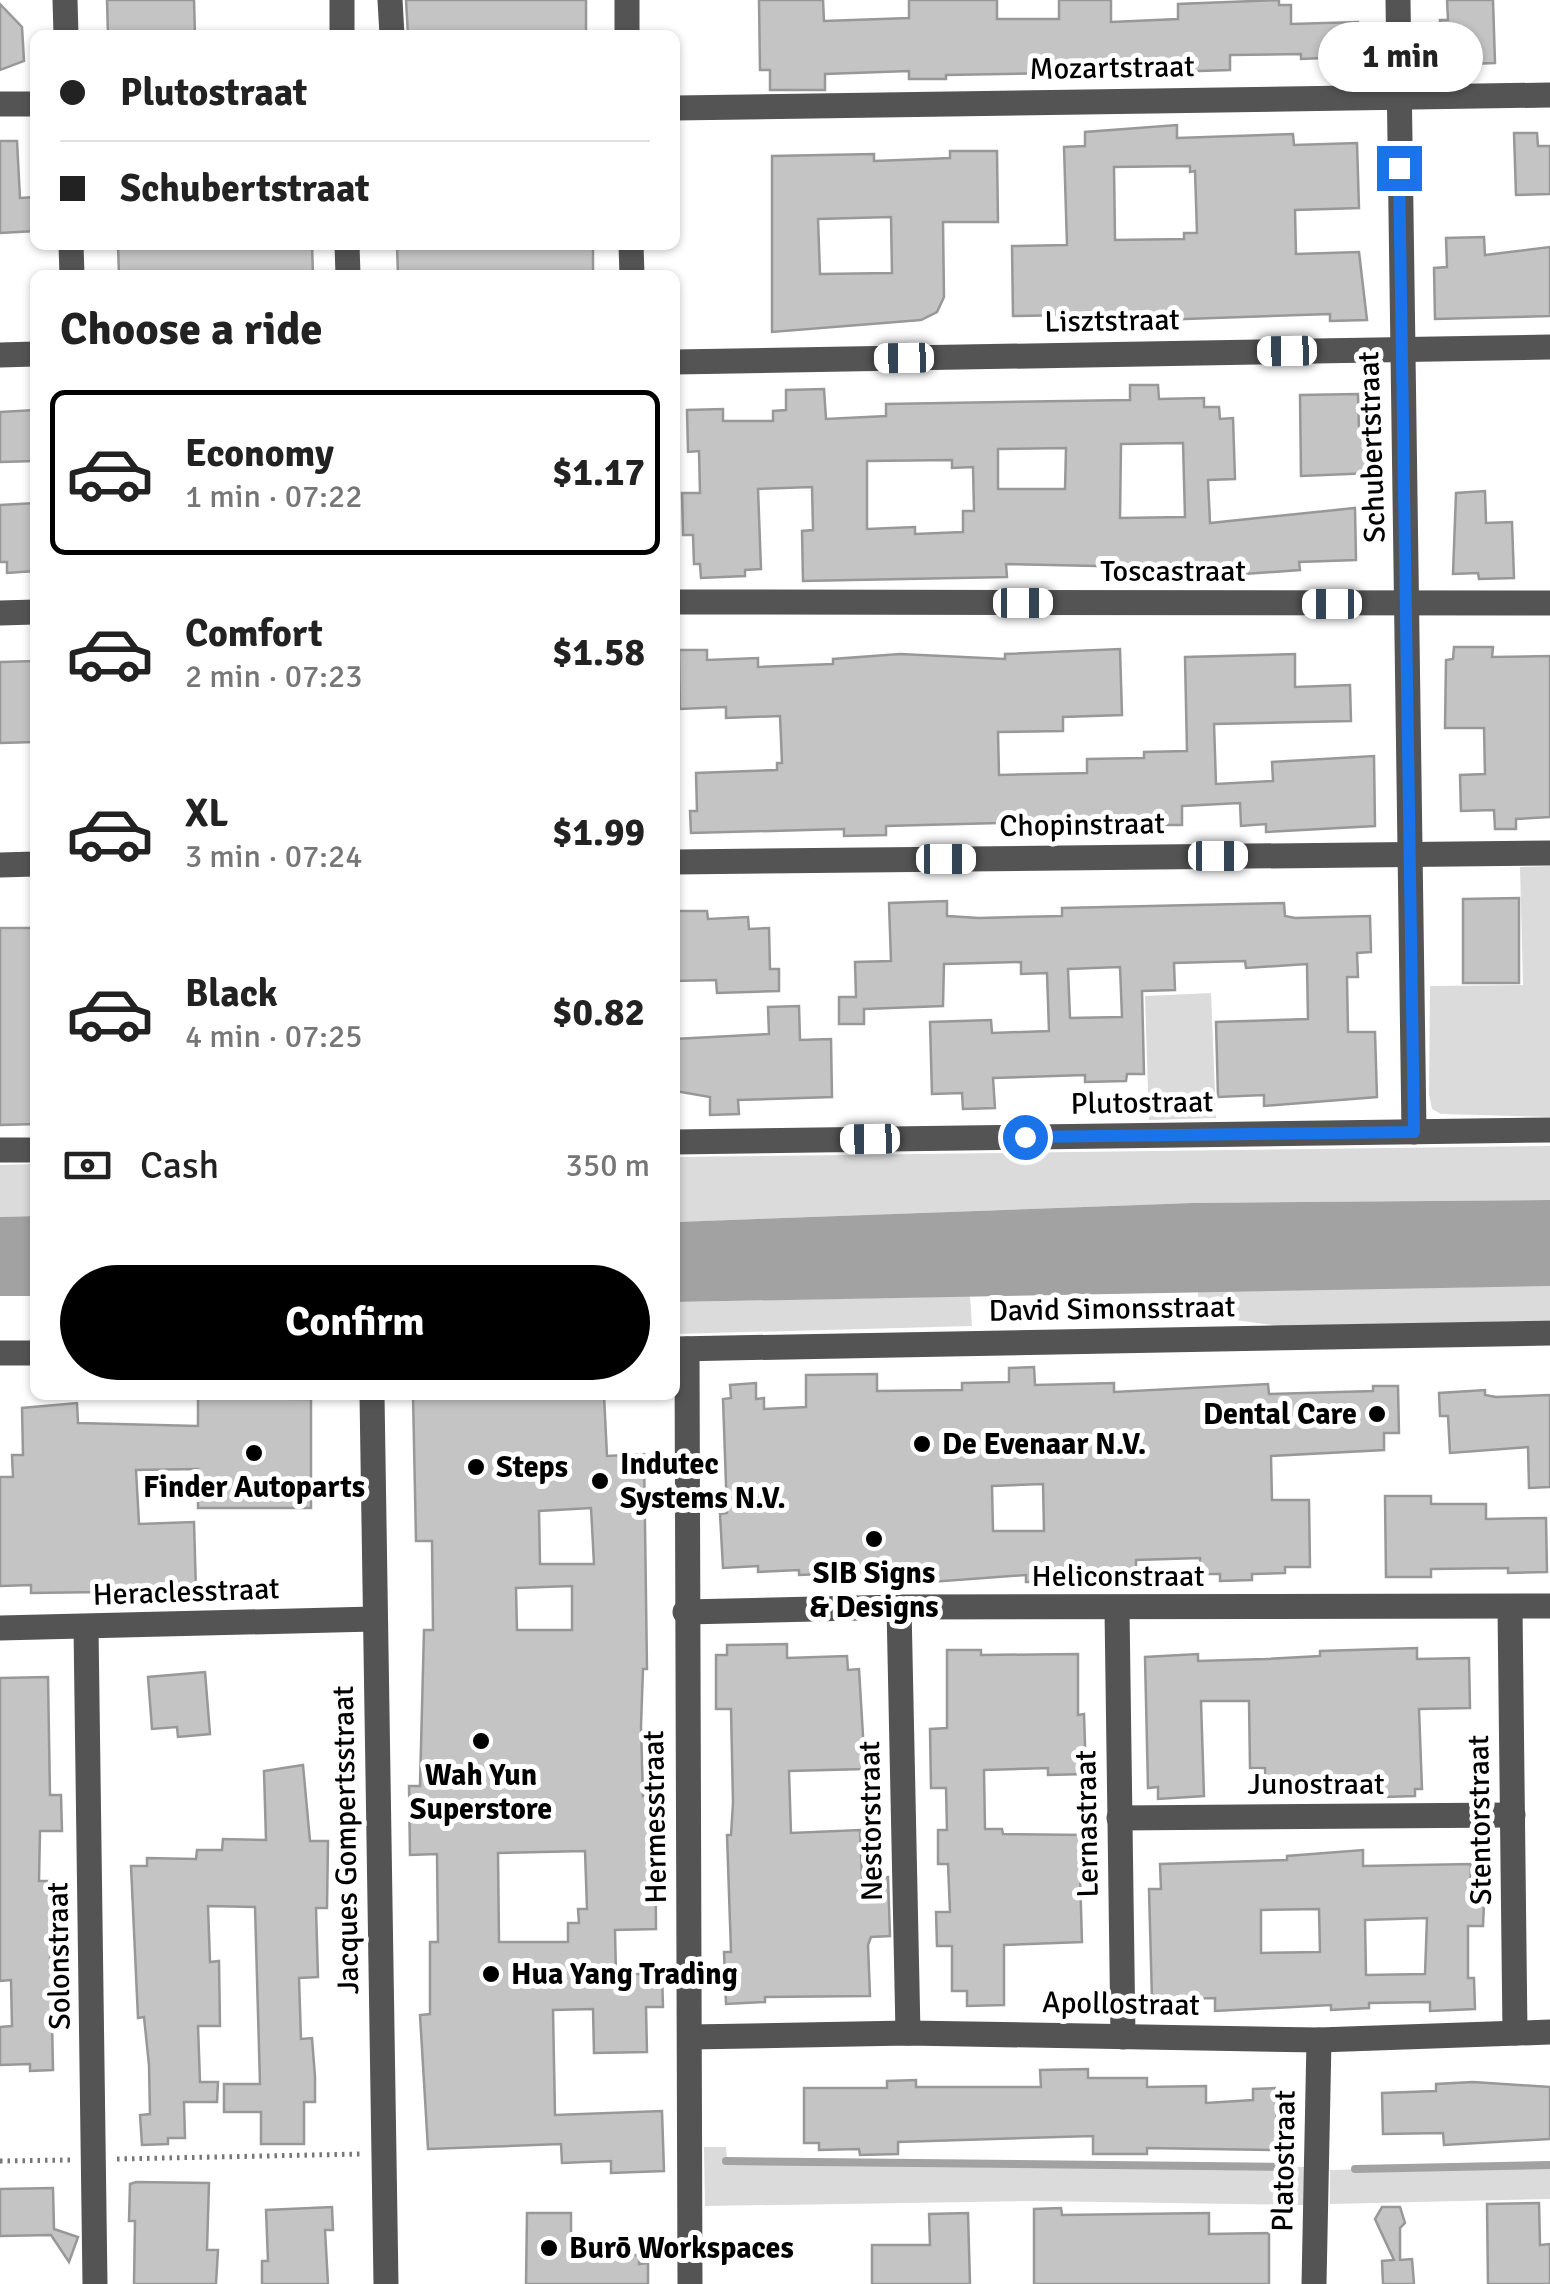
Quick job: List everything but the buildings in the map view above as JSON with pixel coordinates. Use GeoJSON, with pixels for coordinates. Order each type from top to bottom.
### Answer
{"type":"FeatureCollection","features":[{"type":"Feature","properties":{"kind":"street"},"geometry":{"type":"LineString","coordinates":[[65,0],[66,30]]}},
{"type":"Feature","properties":{"kind":"street"},"geometry":{"type":"LineString","coordinates":[[342,0],[342,30]]}},
{"type":"Feature","properties":{"kind":"street"},"geometry":{"type":"LineString","coordinates":[[390,0],[392,30]]}},
{"type":"Feature","properties":{"kind":"street"},"geometry":{"type":"LineString","coordinates":[[627,0],[627,30]]}},
{"type":"Feature","properties":{"kind":"street","name":"Schubertstraat"},"geometry":{"type":"LineString","coordinates":[[1398,0],[1414,1132]]}},
{"type":"Feature","properties":{"kind":"street","name":"Mozartstraat"},"geometry":{"type":"LineString","coordinates":[[680,108],[1550,95]]}},
{"type":"Feature","properties":{"kind":"street"},"geometry":{"type":"LineString","coordinates":[[0,104],[30,104]]}},
{"type":"Feature","properties":{"kind":"street","name":"Lisztstraat"},"geometry":{"type":"LineString","coordinates":[[680,362],[1550,347]]}},
{"type":"Feature","properties":{"kind":"street"},"geometry":{"type":"LineString","coordinates":[[0,355],[30,354]]}},
{"type":"Feature","properties":{"kind":"street","name":"Toscastraat"},"geometry":{"type":"LineString","coordinates":[[680,602],[1550,602]]}},
{"type":"Feature","properties":{"kind":"street"},"geometry":{"type":"LineString","coordinates":[[0,613],[30,612]]}},
{"type":"Feature","properties":{"kind":"street","name":"Chopinstraat"},"geometry":{"type":"LineString","coordinates":[[680,862],[1550,853]]}},
{"type":"Feature","properties":{"kind":"street"},"geometry":{"type":"LineString","coordinates":[[0,865],[30,864]]}},
{"type":"Feature","properties":{"kind":"street","name":"Plutostraat"},"geometry":{"type":"LineString","coordinates":[[680,1142],[1550,1130]]}},
{"type":"Feature","properties":{"kind":"street"},"geometry":{"type":"LineString","coordinates":[[0,1150],[30,1150]]}},
{"type":"Feature","properties":{"kind":"street","name":"David Simonsstraat"},"geometry":{"type":"LineString","coordinates":[[681,1350],[1550,1333]]}},
{"type":"Feature","properties":{"kind":"street","name":"Hermesstraat"},"geometry":{"type":"LineString","coordinates":[[681,1350],[690,2284]]}},
{"type":"Feature","properties":{"kind":"street"},"geometry":{"type":"LineString","coordinates":[[0,1353],[30,1352]]}},
{"type":"Feature","properties":{"kind":"street","name":"Jacques Gompertsstraat"},"geometry":{"type":"LineString","coordinates":[[372,1400],[386,2284]]}},
{"type":"Feature","properties":{"kind":"street","name":"Heliconstraat"},"geometry":{"type":"LineString","coordinates":[[685,1612],[900,1607],[1550,1606]]}},
{"type":"Feature","properties":{"kind":"street","name":"Nestorstraat"},"geometry":{"type":"LineString","coordinates":[[900,1607],[908,2034]]}},
{"type":"Feature","properties":{"kind":"street","name":"Stentorstraat"},"geometry":{"type":"LineString","coordinates":[[1510,1608],[1515,2033]]}},
{"type":"Feature","properties":{"kind":"street","name":"Lernastraat"},"geometry":{"type":"LineString","coordinates":[[1117,1609],[1124,2037]]}},
{"type":"Feature","properties":{"kind":"street","name":"Heraclesstraat"},"geometry":{"type":"LineString","coordinates":[[0,1628],[374,1619]]}},
{"type":"Feature","properties":{"kind":"street","name":"Solonstraat"},"geometry":{"type":"LineString","coordinates":[[86,1627],[95,2284]]}},
{"type":"Feature","properties":{"kind":"street","name":"Junostraat"},"geometry":{"type":"LineString","coordinates":[[1119,1818],[1514,1815]]}},
{"type":"Feature","properties":{"kind":"street","name":"Apollostraat"},"geometry":{"type":"LineString","coordinates":[[690,2037],[908,2034],[1318,2040],[1550,2032]]}},
{"type":"Feature","properties":{"kind":"street","name":"Platostraat"},"geometry":{"type":"LineString","coordinates":[[1314,2284],[1318,2040]]}},
{"type":"Feature","properties":{"kind":"path"},"geometry":{"type":"LineString","coordinates":[[0,2161],[384,2153]]}},
{"type":"Feature","properties":{"kind":"shaded area"},"geometry":{"type":"Polygon","coordinates":[[[1550,866],[1550,1117],[1441,1114],[1432,1109],[1429,1094],[1430,986],[1523,985],[1520,867],[1550,866]]]}},
{"type":"Feature","properties":{"kind":"shaded area"},"geometry":{"type":"Polygon","coordinates":[[[1211,993],[1216,1118],[1149,1120],[1145,996],[1211,993]]]}},
{"type":"Feature","properties":{"kind":"shaded area"},"geometry":{"type":"Polygon","coordinates":[[[1550,1146],[1550,1200],[1192,1203],[680,1222],[680,1157],[1550,1146]]]}},
{"type":"Feature","properties":{"kind":"shaded area"},"geometry":{"type":"Polygon","coordinates":[[[30,1164],[30,1216],[0,1217],[0,1165],[30,1164]]]}},
{"type":"Feature","properties":{"kind":"shaded area"},"geometry":{"type":"Polygon","coordinates":[[[1550,1200],[1550,1286],[680,1302],[680,1222],[1192,1203],[1550,1200]]]}},
{"type":"Feature","properties":{"kind":"shaded area"},"geometry":{"type":"Polygon","coordinates":[[[30,1216],[30,1296],[0,1296],[0,1217],[30,1216]]]}},
{"type":"Feature","properties":{"kind":"shaded area"},"geometry":{"type":"Polygon","coordinates":[[[1550,1286],[1550,1320],[1286,1327],[1199,1315],[1198,1291],[1550,1286]]]}},
{"type":"Feature","properties":{"kind":"shaded area"},"geometry":{"type":"Polygon","coordinates":[[[970,1296],[972,1326],[680,1334],[680,1302],[970,1296]]]}},
{"type":"Feature","properties":{"kind":"shaded area"},"geometry":{"type":"Polygon","coordinates":[[[704,2147],[726,2147],[727,2161],[1304,2167],[1304,2205],[1032,2201],[705,2206],[704,2147]]]}},
{"type":"Feature","properties":{"kind":"shaded area"},"geometry":{"type":"Polygon","coordinates":[[[1550,2165],[1550,2199],[1330,2204],[1330,2170],[1550,2165]]]}},
{"type":"Feature","properties":{"kind":"waterway"},"geometry":{"type":"LineString","coordinates":[[726,2161],[1287,2167]]}},
{"type":"Feature","properties":{"kind":"waterway"},"geometry":{"type":"LineString","coordinates":[[1355,2169],[1550,2165]]}},
{"type":"Feature","properties":{"kind":"place","name":"Dental Care"},"geometry":{"type":"Point","coordinates":[1377,1414]}},
{"type":"Feature","properties":{"kind":"place","name":"De Evenaar N.V."},"geometry":{"type":"Point","coordinates":[922,1444]}},
{"type":"Feature","properties":{"kind":"place","name":"Finder Autoparts"},"geometry":{"type":"Point","coordinates":[254,1453]}},
{"type":"Feature","properties":{"kind":"place","name":"Steps"},"geometry":{"type":"Point","coordinates":[476,1467]}},
{"type":"Feature","properties":{"kind":"place","name":"Indutec Systems N.V."},"geometry":{"type":"Point","coordinates":[600,1481]}},
{"type":"Feature","properties":{"kind":"place","name":"SIB Signs & Designs"},"geometry":{"type":"Point","coordinates":[874,1539]}},
{"type":"Feature","properties":{"kind":"place","name":"Wah Yun Superstore"},"geometry":{"type":"Point","coordinates":[481,1741]}},
{"type":"Feature","properties":{"kind":"place","name":"Hua Yang Trading"},"geometry":{"type":"Point","coordinates":[491,1974]}},
{"type":"Feature","properties":{"kind":"place","name":"Burō Workspaces"},"geometry":{"type":"Point","coordinates":[549,2248]}},
{"type":"Feature","properties":{"kind":"route"},"geometry":{"type":"LineString","coordinates":[[1025,1137],[1414,1132],[1409,604],[1399,168]]}}]}
